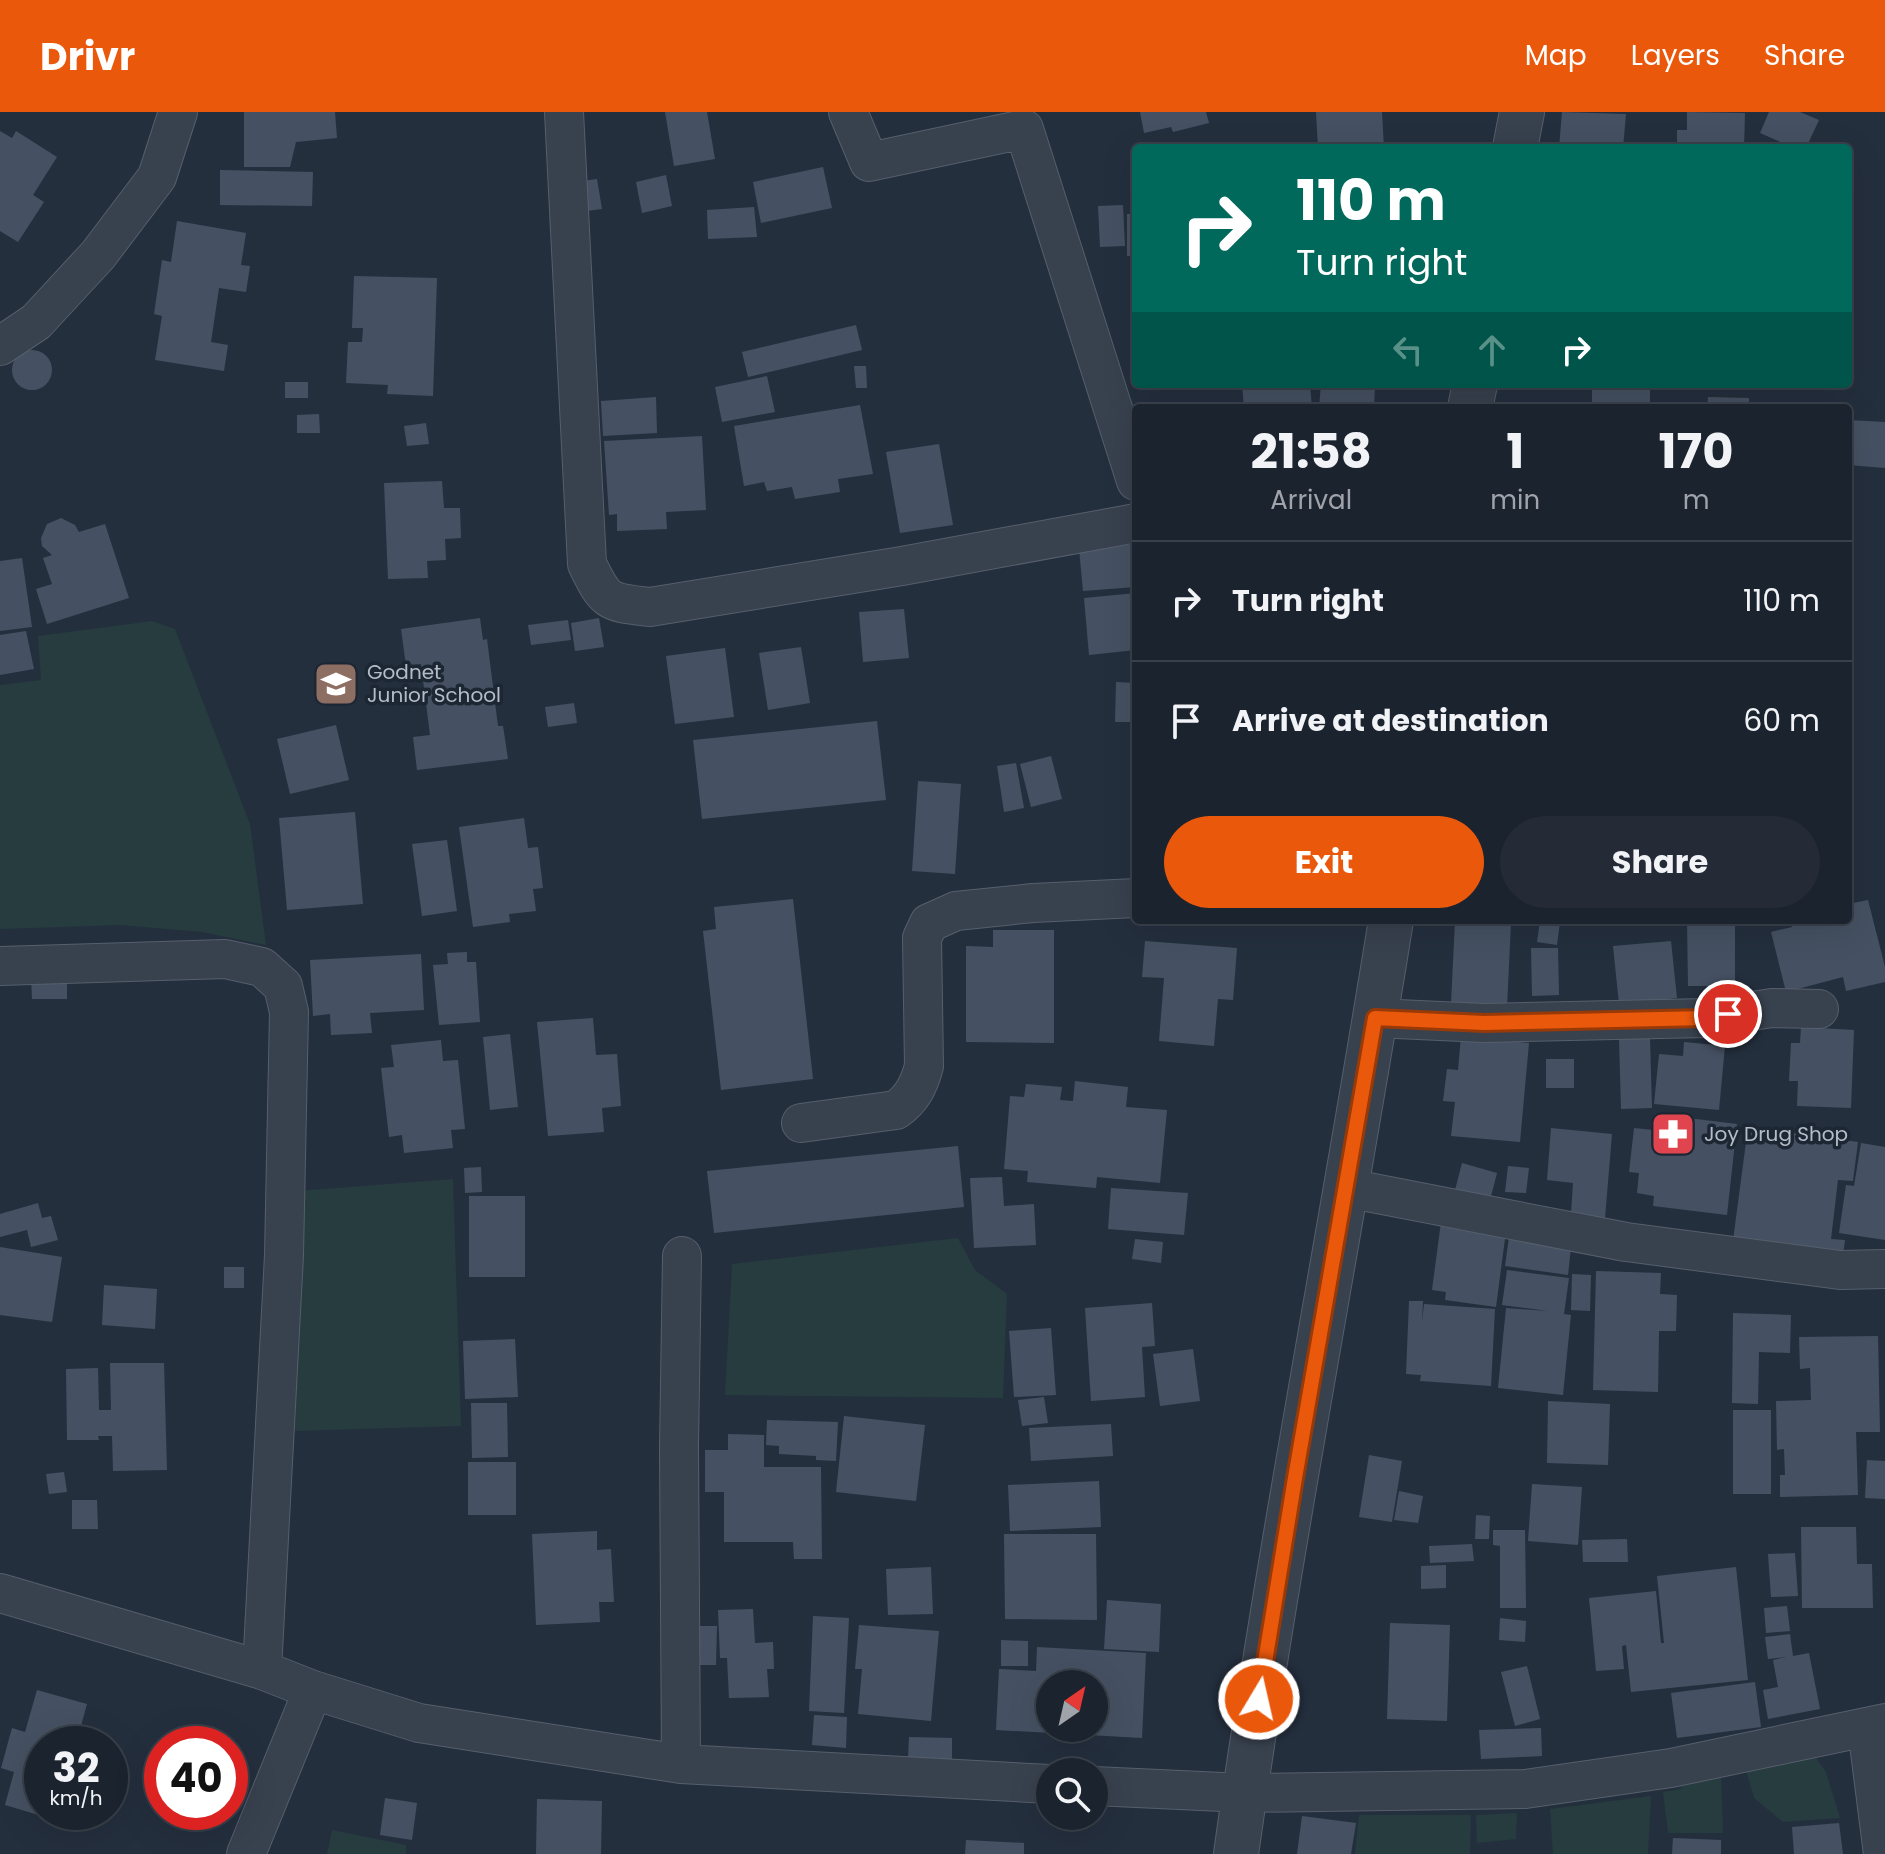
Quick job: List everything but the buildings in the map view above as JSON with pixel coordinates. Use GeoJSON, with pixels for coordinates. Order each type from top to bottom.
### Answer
{"type":"FeatureCollection","features":[{"type":"Feature","properties":{"kind":"street"},"geometry":{"type":"LineString","coordinates":[[0,346],[36,322],[98,255],[132,211],[157,177],[178,112]]}},
{"type":"Feature","properties":{"kind":"street"},"geometry":{"type":"LineString","coordinates":[[564,112],[587,564],[602,595],[621,604],[650,607],[902,566],[1132,524]]}},
{"type":"Feature","properties":{"kind":"street"},"geometry":{"type":"LineString","coordinates":[[848,112],[869,162],[1024,129],[1132,468]]}},
{"type":"Feature","properties":{"kind":"street"},"geometry":{"type":"LineString","coordinates":[[1516,144],[1522,112]]}},
{"type":"Feature","properties":{"kind":"street"},"geometry":{"type":"LineString","coordinates":[[801,1123],[896,1110],[908,1102],[920,1082],[924,1066],[922,938],[929,923],[956,911],[1132,898]]}},
{"type":"Feature","properties":{"kind":"street"},"geometry":{"type":"LineString","coordinates":[[1236,1854],[1295,1478],[1390,924]]}},
{"type":"Feature","properties":{"kind":"street"},"geometry":{"type":"LineString","coordinates":[[0,966],[225,959],[262,967],[283,986],[289,1012],[284,1255],[262,1670]]}},
{"type":"Feature","properties":{"kind":"street"},"geometry":{"type":"LineString","coordinates":[[1375,1018],[1484,1023],[1706,1018],[1772,1008],[1819,1009]]}},
{"type":"Feature","properties":{"kind":"street"},"geometry":{"type":"LineString","coordinates":[[1347,1188],[1626,1242],[1840,1270],[1885,1269]]}},
{"type":"Feature","properties":{"kind":"street"},"geometry":{"type":"LineString","coordinates":[[681,1764],[679,1447],[682,1256]]}},
{"type":"Feature","properties":{"kind":"street"},"geometry":{"type":"LineString","coordinates":[[0,1593],[262,1670],[313,1690],[419,1723],[681,1764],[1036,1783]]}},
{"type":"Feature","properties":{"kind":"street"},"geometry":{"type":"LineString","coordinates":[[246,1854],[313,1690]]}},
{"type":"Feature","properties":{"kind":"street"},"geometry":{"type":"LineString","coordinates":[[1108,1787],[1244,1793],[1525,1789],[1671,1768],[1876,1725],[1883,1854]]}},
{"type":"Feature","properties":{"kind":"green space"},"geometry":{"type":"Polygon","coordinates":[[[152,621],[175,629],[250,824],[266,945],[202,932],[120,925],[0,929],[0,685],[41,680],[38,636],[152,621]]]}},
{"type":"Feature","properties":{"kind":"green space"},"geometry":{"type":"Polygon","coordinates":[[[453,1179],[461,1426],[295,1431],[297,1191],[453,1179]]]}},
{"type":"Feature","properties":{"kind":"green space"},"geometry":{"type":"Polygon","coordinates":[[[958,1238],[975,1270],[1007,1294],[1003,1398],[725,1395],[732,1264],[958,1238]]]}},
{"type":"Feature","properties":{"kind":"green space"},"geometry":{"type":"Polygon","coordinates":[[[1809,1748],[1826,1772],[1840,1818],[1783,1822],[1754,1798],[1743,1760],[1809,1748]]]}},
{"type":"Feature","properties":{"kind":"green space"},"geometry":{"type":"Polygon","coordinates":[[[1721,1772],[1723,1833],[1668,1833],[1663,1792],[1681,1789],[1680,1775],[1721,1772]]]}},
{"type":"Feature","properties":{"kind":"green space"},"geometry":{"type":"Polygon","coordinates":[[[1651,1796],[1648,1854],[1553,1854],[1550,1809],[1651,1796]]]}},
{"type":"Feature","properties":{"kind":"green space"},"geometry":{"type":"Polygon","coordinates":[[[1517,1813],[1516,1839],[1477,1843],[1476,1815],[1517,1813]]]}},
{"type":"Feature","properties":{"kind":"green space"},"geometry":{"type":"Polygon","coordinates":[[[1359,1815],[1471,1815],[1470,1854],[1355,1854],[1359,1815]]]}},
{"type":"Feature","properties":{"kind":"green space"},"geometry":{"type":"Polygon","coordinates":[[[332,1830],[406,1845],[406,1854],[327,1854],[332,1830]]]}},
{"type":"Feature","properties":{"kind":"place","name":"Godnet Junior School"},"geometry":{"type":"Point","coordinates":[336,684]}},
{"type":"Feature","properties":{"kind":"place","name":"Joy Drug Shop"},"geometry":{"type":"Point","coordinates":[1673,1134]}},
{"type":"Feature","properties":{"kind":"route"},"geometry":{"type":"LineString","coordinates":[[1259,1699],[1375,1018],[1484,1023],[1706,1018],[1728,1014]]}}]}
